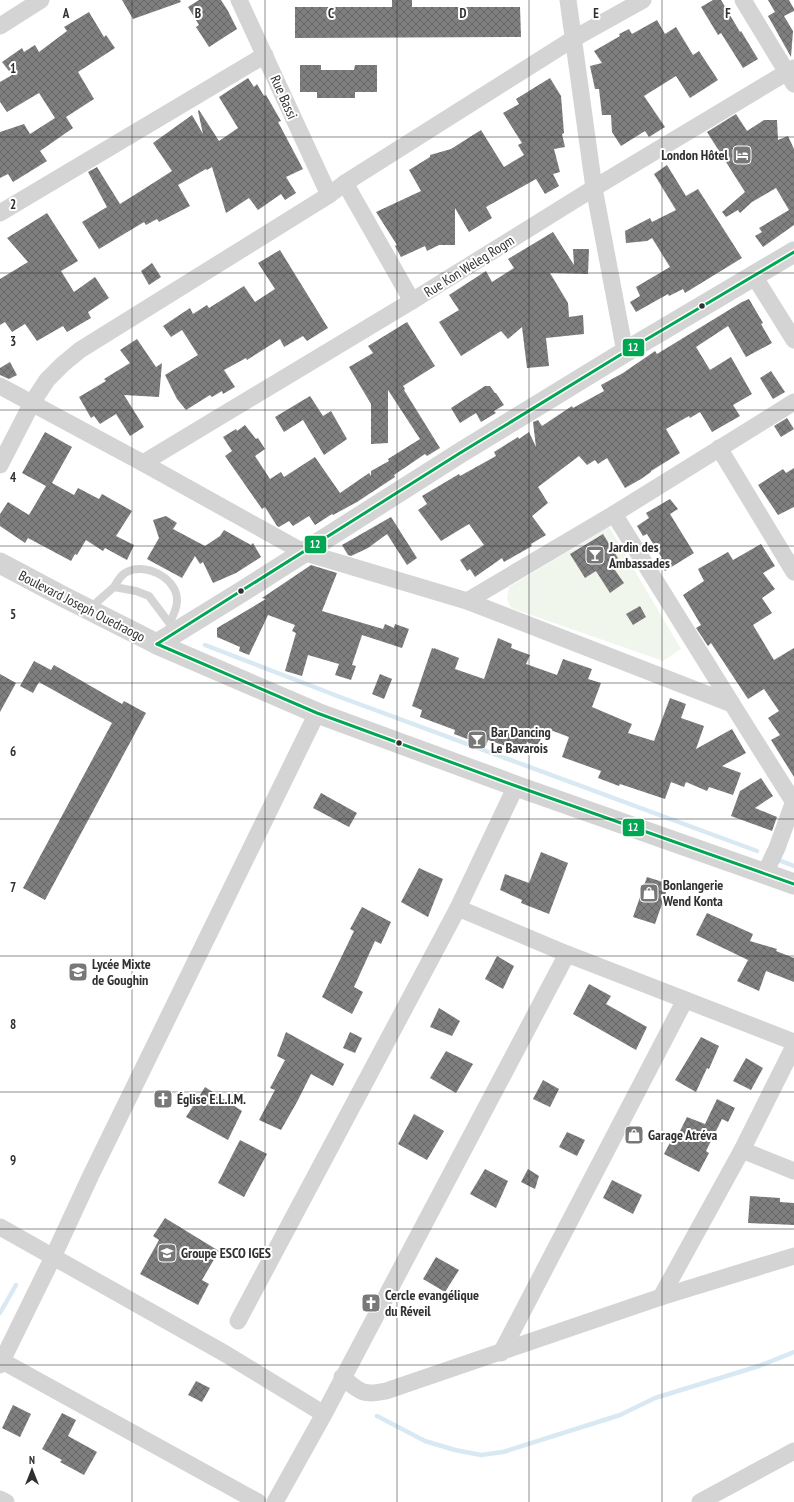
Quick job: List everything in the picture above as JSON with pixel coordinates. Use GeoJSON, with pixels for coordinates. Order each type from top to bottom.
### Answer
{"type":"FeatureCollection","features":[{"type":"Feature","properties":{"kind":"street"},"geometry":{"type":"LineString","coordinates":[[0,26],[42,0]]}},
{"type":"Feature","properties":{"kind":"street","name":"Rue Bassi"},"geometry":{"type":"LineString","coordinates":[[239,0],[329,195]]}},
{"type":"Feature","properties":{"kind":"street"},"geometry":{"type":"LineString","coordinates":[[568,0],[594,188],[625,352]]}},
{"type":"Feature","properties":{"kind":"street"},"geometry":{"type":"LineString","coordinates":[[0,465],[32,403],[47,380],[80,350],[329,195],[345,183],[573,39],[644,0]]}},
{"type":"Feature","properties":{"kind":"street"},"geometry":{"type":"LineString","coordinates":[[743,0],[792,75]]}},
{"type":"Feature","properties":{"kind":"street"},"geometry":{"type":"LineString","coordinates":[[0,213],[265,55]]}},
{"type":"Feature","properties":{"kind":"street","name":"Rue Kon Weleg Rogm"},"geometry":{"type":"LineString","coordinates":[[143,463],[412,301],[594,188],[792,75]]}},
{"type":"Feature","properties":{"kind":"street"},"geometry":{"type":"LineString","coordinates":[[345,183],[412,301]]}},
{"type":"Feature","properties":{"kind":"street"},"geometry":{"type":"LineString","coordinates":[[157,644],[173,627],[303,552],[453,457],[625,352],[794,252]]}},
{"type":"Feature","properties":{"kind":"street"},"geometry":{"type":"LineString","coordinates":[[754,276],[794,340]]}},
{"type":"Feature","properties":{"kind":"street"},"geometry":{"type":"LineString","coordinates":[[0,386],[303,552],[467,601],[732,704]]}},
{"type":"Feature","properties":{"kind":"street"},"geometry":{"type":"LineString","coordinates":[[467,601],[614,514],[794,402]]}},
{"type":"Feature","properties":{"kind":"street"},"geometry":{"type":"LineString","coordinates":[[719,448],[794,572]]}},
{"type":"Feature","properties":{"kind":"street"},"geometry":{"type":"LineString","coordinates":[[614,514],[793,801],[778,848],[765,873]]}},
{"type":"Feature","properties":{"kind":"street","name":"Boulevard Joseph Ouedraogo"},"geometry":{"type":"LineString","coordinates":[[0,563],[157,644],[317,713],[516,786],[794,884]]}},
{"type":"Feature","properties":{"kind":"street"},"geometry":{"type":"LineString","coordinates":[[258,1502],[1,1363],[91,1175],[317,713]]}},
{"type":"Feature","properties":{"kind":"street"},"geometry":{"type":"LineString","coordinates":[[238,1321],[458,908],[516,786]]}},
{"type":"Feature","properties":{"kind":"street"},"geometry":{"type":"LineString","coordinates":[[458,908],[567,954],[794,1042]]}},
{"type":"Feature","properties":{"kind":"street"},"geometry":{"type":"LineString","coordinates":[[275,1502],[567,954]]}},
{"type":"Feature","properties":{"kind":"street"},"geometry":{"type":"LineString","coordinates":[[501,1353],[685,1000]]}},
{"type":"Feature","properties":{"kind":"street"},"geometry":{"type":"LineString","coordinates":[[661,1297],[742,1150],[794,1046]]}},
{"type":"Feature","properties":{"kind":"street"},"geometry":{"type":"LineString","coordinates":[[742,1150],[794,1171]]}},
{"type":"Feature","properties":{"kind":"street"},"geometry":{"type":"LineString","coordinates":[[0,1227],[224,1353],[324,1412]]}},
{"type":"Feature","properties":{"kind":"street"},"geometry":{"type":"LineString","coordinates":[[342,1377],[358,1391],[367,1393],[386,1391],[501,1353],[661,1297],[794,1256]]}},
{"type":"Feature","properties":{"kind":"street"},"geometry":{"type":"LineString","coordinates":[[700,1502],[794,1451]]}},
{"type":"Feature","properties":{"kind":"street"},"geometry":{"type":"LineString","coordinates":[[0,1499],[6,1502]]}},
{"type":"Feature","properties":{"kind":"lane"},"geometry":{"type":"LineString","coordinates":[[91,611],[97,602],[114,588],[124,574],[131,570],[146,569],[162,575],[176,591],[177,599],[173,627]]}},
{"type":"Feature","properties":{"kind":"lane"},"geometry":{"type":"LineString","coordinates":[[114,588],[136,591],[149,596],[173,627]]}},
{"type":"Feature","properties":{"kind":"shaded area"},"geometry":{"type":"Polygon","coordinates":[[[609,527],[681,649],[663,661],[511,608],[507,599],[509,587],[609,527]]]}},
{"type":"Feature","properties":{"kind":"building"},"geometry":{"type":"Polygon","coordinates":[[[122,0],[180,0],[181,2],[133,19],[122,0]]]}},
{"type":"Feature","properties":{"kind":"building"},"geometry":{"type":"Polygon","coordinates":[[[199,0],[221,0],[237,29],[209,47],[196,27],[199,25],[188,7],[199,0]]]}},
{"type":"Feature","properties":{"kind":"building"},"geometry":{"type":"Polygon","coordinates":[[[392,0],[412,0],[412,7],[520,7],[521,37],[295,38],[295,7],[392,7],[392,0]]]}},
{"type":"Feature","properties":{"kind":"building"},"geometry":{"type":"Polygon","coordinates":[[[713,0],[721,0],[758,59],[743,68],[721,33],[718,35],[701,7],[713,0]]]}},
{"type":"Feature","properties":{"kind":"building"},"geometry":{"type":"Polygon","coordinates":[[[768,0],[789,0],[794,9],[794,11],[784,16],[793,31],[791,57],[768,16],[775,12],[768,0]]]}},
{"type":"Feature","properties":{"kind":"building"},"geometry":{"type":"Polygon","coordinates":[[[89,12],[104,37],[106,35],[115,48],[78,72],[94,99],[66,117],[73,128],[40,151],[47,161],[13,182],[8,174],[0,178],[0,132],[24,124],[30,134],[55,118],[39,93],[7,112],[0,102],[0,82],[12,75],[2,62],[22,48],[24,52],[35,45],[39,52],[67,31],[64,27],[89,12]]]}},
{"type":"Feature","properties":{"kind":"building"},"geometry":{"type":"Polygon","coordinates":[[[657,20],[665,34],[676,27],[693,55],[699,51],[718,80],[690,98],[676,76],[644,96],[665,127],[649,137],[645,131],[621,146],[612,132],[611,115],[602,115],[599,89],[595,89],[590,66],[602,63],[594,51],[629,29],[632,34],[657,20]]]}},
{"type":"Feature","properties":{"kind":"building"},"geometry":{"type":"Polygon","coordinates":[[[300,65],[321,65],[321,70],[354,70],[355,65],[377,65],[377,92],[355,92],[355,98],[317,98],[317,92],[300,92],[300,65]]]}},
{"type":"Feature","properties":{"kind":"building"},"geometry":{"type":"Polygon","coordinates":[[[248,78],[254,87],[257,84],[264,96],[266,95],[281,121],[278,122],[303,169],[286,177],[296,193],[285,200],[281,194],[258,210],[249,198],[226,213],[212,167],[178,185],[190,206],[159,222],[157,219],[146,225],[144,222],[99,249],[82,222],[107,207],[88,172],[97,167],[120,204],[172,171],[153,143],[192,115],[203,134],[199,110],[219,141],[238,128],[219,97],[248,78]]]}},
{"type":"Feature","properties":{"kind":"building"},"geometry":{"type":"Polygon","coordinates":[[[550,78],[561,96],[564,133],[562,134],[565,147],[554,149],[560,172],[553,174],[559,186],[545,194],[536,179],[486,207],[492,218],[469,232],[455,208],[455,245],[439,245],[427,251],[425,246],[401,257],[395,246],[397,245],[376,212],[421,191],[409,170],[430,157],[430,155],[451,149],[481,130],[504,167],[524,155],[518,145],[522,143],[503,113],[519,104],[516,99],[550,78]]]}},
{"type":"Feature","properties":{"kind":"building"},"geometry":{"type":"Polygon","coordinates":[[[736,114],[747,131],[764,120],[777,120],[778,140],[788,136],[794,149],[794,225],[763,247],[755,236],[762,232],[759,228],[789,210],[776,188],[752,202],[740,213],[738,210],[726,217],[722,212],[745,192],[707,132],[736,114]]]}},
{"type":"Feature","properties":{"kind":"building"},"geometry":{"type":"Polygon","coordinates":[[[667,165],[686,196],[698,189],[742,258],[685,293],[683,289],[669,296],[668,294],[636,312],[630,302],[640,296],[636,287],[670,267],[652,238],[647,241],[626,243],[625,231],[650,218],[652,222],[676,210],[654,174],[667,165]]]}},
{"type":"Feature","properties":{"kind":"building"},"geometry":{"type":"Polygon","coordinates":[[[47,213],[78,261],[61,271],[74,292],[95,277],[109,298],[88,312],[91,318],[67,332],[63,326],[37,341],[25,324],[12,332],[5,322],[0,325],[0,279],[28,262],[7,238],[47,213]]]}},
{"type":"Feature","properties":{"kind":"building"},"geometry":{"type":"Polygon","coordinates":[[[553,232],[574,265],[573,249],[589,249],[588,274],[550,273],[568,303],[569,317],[583,315],[584,334],[546,338],[549,366],[527,368],[522,327],[508,339],[501,331],[461,356],[439,322],[459,310],[449,295],[486,271],[492,282],[514,268],[508,259],[553,232]]]}},
{"type":"Feature","properties":{"kind":"building"},"geometry":{"type":"Polygon","coordinates":[[[280,250],[328,328],[307,341],[303,336],[284,347],[280,339],[247,360],[246,358],[224,370],[235,387],[223,394],[222,391],[212,397],[210,395],[186,410],[177,399],[165,375],[198,355],[182,330],[171,337],[163,326],[190,308],[193,314],[207,305],[209,308],[244,286],[255,302],[275,289],[258,263],[280,250]]]}},
{"type":"Feature","properties":{"kind":"building"},"geometry":{"type":"Polygon","coordinates":[[[152,263],[161,277],[149,285],[141,271],[152,263]]]}},
{"type":"Feature","properties":{"kind":"building"},"geometry":{"type":"Polygon","coordinates":[[[749,299],[763,323],[761,324],[772,343],[746,357],[728,326],[696,347],[710,370],[731,357],[752,394],[733,405],[740,416],[712,432],[700,412],[690,418],[689,416],[666,429],[680,453],[625,488],[607,458],[598,464],[595,460],[587,465],[579,456],[538,487],[548,503],[532,516],[546,535],[531,544],[532,546],[504,562],[502,558],[475,577],[470,569],[467,571],[460,560],[484,545],[469,524],[441,541],[418,510],[427,504],[422,496],[459,474],[460,476],[496,456],[494,452],[518,437],[519,439],[529,432],[536,447],[533,422],[538,420],[542,426],[572,406],[573,408],[604,391],[601,385],[623,373],[655,351],[657,354],[749,299]]]}},
{"type":"Feature","properties":{"kind":"building"},"geometry":{"type":"Polygon","coordinates":[[[407,322],[435,366],[403,386],[405,389],[404,390],[440,448],[427,456],[425,454],[394,475],[395,477],[357,502],[333,515],[332,514],[315,525],[309,516],[293,526],[289,521],[279,527],[277,526],[265,507],[262,509],[225,456],[232,451],[223,437],[236,429],[237,431],[245,425],[256,439],[258,438],[265,449],[255,456],[270,479],[281,472],[284,477],[315,457],[340,493],[369,473],[371,476],[371,471],[389,461],[388,459],[420,439],[388,390],[388,443],[371,444],[371,404],[349,367],[373,353],[368,346],[407,322]]]}},
{"type":"Feature","properties":{"kind":"building"},"geometry":{"type":"Polygon","coordinates":[[[137,339],[156,367],[162,363],[159,397],[124,395],[144,427],[130,436],[116,414],[100,424],[94,416],[91,418],[79,397],[106,381],[104,379],[130,363],[120,350],[137,339]]]}},
{"type":"Feature","properties":{"kind":"building"},"geometry":{"type":"Polygon","coordinates":[[[10,362],[17,375],[9,379],[0,375],[0,368],[10,362]]]}},
{"type":"Feature","properties":{"kind":"building"},"geometry":{"type":"Polygon","coordinates":[[[771,371],[785,392],[773,399],[760,378],[771,371]]]}},
{"type":"Feature","properties":{"kind":"building"},"geometry":{"type":"Polygon","coordinates":[[[485,386],[490,386],[504,405],[494,411],[496,413],[481,422],[476,413],[460,423],[451,408],[485,386]]]}},
{"type":"Feature","properties":{"kind":"building"},"geometry":{"type":"Polygon","coordinates":[[[310,396],[323,416],[331,411],[347,439],[324,455],[303,420],[284,432],[275,417],[310,396]]]}},
{"type":"Feature","properties":{"kind":"building"},"geometry":{"type":"Polygon","coordinates":[[[787,418],[794,429],[781,437],[774,426],[787,418]]]}},
{"type":"Feature","properties":{"kind":"building"},"geometry":{"type":"Polygon","coordinates":[[[45,432],[72,447],[52,483],[74,495],[78,488],[99,499],[102,494],[132,511],[116,536],[134,545],[127,560],[105,548],[103,551],[86,540],[77,555],[75,554],[71,561],[28,538],[25,543],[0,526],[0,514],[8,502],[29,515],[46,486],[22,473],[45,432]]]}},
{"type":"Feature","properties":{"kind":"building"},"geometry":{"type":"Polygon","coordinates":[[[794,468],[794,507],[778,515],[758,485],[783,469],[786,473],[794,468]]]}},
{"type":"Feature","properties":{"kind":"building"},"geometry":{"type":"Polygon","coordinates":[[[670,499],[678,509],[670,514],[694,553],[665,571],[658,561],[662,558],[647,534],[643,536],[637,526],[649,518],[646,513],[670,499]]]}},
{"type":"Feature","properties":{"kind":"building"},"geometry":{"type":"Polygon","coordinates":[[[166,516],[177,523],[173,529],[205,546],[220,536],[224,530],[251,545],[253,543],[261,557],[236,573],[213,583],[203,562],[200,564],[195,556],[182,578],[147,559],[159,538],[153,520],[166,516]]]}},
{"type":"Feature","properties":{"kind":"building"},"geometry":{"type":"Polygon","coordinates":[[[391,517],[417,558],[407,565],[387,534],[368,548],[351,556],[348,555],[342,545],[391,517]]]}},
{"type":"Feature","properties":{"kind":"building"},"geometry":{"type":"Polygon","coordinates":[[[603,534],[618,558],[610,563],[624,583],[610,593],[596,571],[585,578],[570,554],[603,534]]]}},
{"type":"Feature","properties":{"kind":"building"},"geometry":{"type":"Polygon","coordinates":[[[761,544],[775,566],[763,573],[775,589],[762,598],[772,613],[753,625],[774,660],[794,648],[794,777],[771,740],[780,735],[768,718],[779,711],[764,689],[748,699],[711,643],[708,646],[696,628],[701,625],[683,595],[704,581],[698,569],[728,552],[733,560],[761,544]]]}},
{"type":"Feature","properties":{"kind":"building"},"geometry":{"type":"Polygon","coordinates":[[[311,565],[337,573],[322,611],[383,629],[385,624],[394,628],[395,624],[409,629],[402,648],[362,635],[352,665],[356,666],[351,680],[335,675],[339,664],[308,655],[302,676],[285,671],[296,633],[292,631],[295,625],[268,615],[249,655],[239,651],[240,647],[217,637],[217,628],[266,599],[262,598],[311,565]]]}},
{"type":"Feature","properties":{"kind":"building"},"geometry":{"type":"Polygon","coordinates":[[[640,606],[646,617],[633,625],[626,614],[640,606]]]}},
{"type":"Feature","properties":{"kind":"building"},"geometry":{"type":"Polygon","coordinates":[[[498,638],[512,644],[511,648],[530,655],[526,664],[557,675],[563,659],[592,669],[588,679],[601,683],[592,707],[632,724],[628,733],[654,741],[670,698],[686,704],[681,718],[704,726],[696,749],[732,729],[746,753],[722,766],[741,773],[733,795],[709,787],[707,791],[686,782],[684,787],[671,782],[665,799],[620,784],[619,786],[598,778],[601,771],[562,757],[569,737],[545,728],[538,746],[527,742],[523,752],[488,740],[486,746],[454,734],[455,730],[420,717],[422,710],[412,706],[432,648],[459,658],[455,669],[484,679],[498,638]]]}},
{"type":"Feature","properties":{"kind":"building"},"geometry":{"type":"Polygon","coordinates":[[[34,661],[51,670],[54,665],[122,704],[124,701],[146,713],[45,900],[23,888],[112,723],[39,682],[33,693],[20,686],[34,661]]]}},
{"type":"Feature","properties":{"kind":"building"},"geometry":{"type":"Polygon","coordinates":[[[0,674],[16,683],[0,712],[0,674]]]}},
{"type":"Feature","properties":{"kind":"building"},"geometry":{"type":"Polygon","coordinates":[[[380,674],[392,679],[384,699],[372,694],[380,674]]]}},
{"type":"Feature","properties":{"kind":"building"},"geometry":{"type":"Polygon","coordinates":[[[761,778],[773,796],[755,808],[777,817],[772,831],[731,816],[740,791],[761,778]]]}},
{"type":"Feature","properties":{"kind":"building"},"geometry":{"type":"Polygon","coordinates":[[[321,793],[357,813],[349,827],[313,808],[321,793]]]}},
{"type":"Feature","properties":{"kind":"building"},"geometry":{"type":"Polygon","coordinates":[[[541,852],[568,863],[549,914],[521,903],[522,900],[500,890],[505,874],[529,883],[541,852]]]}},
{"type":"Feature","properties":{"kind":"building"},"geometry":{"type":"Polygon","coordinates":[[[419,868],[443,879],[428,917],[401,902],[419,868]]]}},
{"type":"Feature","properties":{"kind":"building"},"geometry":{"type":"Polygon","coordinates":[[[647,877],[669,884],[655,924],[633,917],[647,877]]]}},
{"type":"Feature","properties":{"kind":"building"},"geometry":{"type":"Polygon","coordinates":[[[362,907],[391,922],[381,944],[375,941],[354,987],[363,992],[352,1014],[322,997],[354,931],[350,929],[362,907]]]}},
{"type":"Feature","properties":{"kind":"building"},"geometry":{"type":"Polygon","coordinates":[[[707,913],[753,934],[750,941],[777,949],[776,951],[794,958],[794,982],[766,971],[759,991],[737,981],[748,960],[696,935],[707,913]]]}},
{"type":"Feature","properties":{"kind":"building"},"geometry":{"type":"Polygon","coordinates":[[[497,956],[514,966],[503,989],[485,979],[497,956]]]}},
{"type":"Feature","properties":{"kind":"building"},"geometry":{"type":"Polygon","coordinates":[[[589,984],[611,996],[606,1004],[647,1027],[636,1050],[573,1014],[589,984]]]}},
{"type":"Feature","properties":{"kind":"building"},"geometry":{"type":"Polygon","coordinates":[[[439,1008],[460,1021],[452,1036],[430,1027],[439,1008]]]}},
{"type":"Feature","properties":{"kind":"building"},"geometry":{"type":"Polygon","coordinates":[[[286,1032],[344,1064],[333,1086],[311,1074],[281,1130],[259,1120],[275,1090],[270,1088],[285,1060],[277,1056],[286,1032]]]}},
{"type":"Feature","properties":{"kind":"building"},"geometry":{"type":"Polygon","coordinates":[[[350,1032],[362,1038],[355,1053],[343,1048],[350,1032]]]}},
{"type":"Feature","properties":{"kind":"building"},"geometry":{"type":"Polygon","coordinates":[[[701,1037],[719,1046],[709,1069],[707,1068],[696,1092],[675,1080],[701,1037]]]}},
{"type":"Feature","properties":{"kind":"building"},"geometry":{"type":"Polygon","coordinates":[[[446,1051],[473,1064],[456,1093],[430,1078],[446,1051]]]}},
{"type":"Feature","properties":{"kind":"building"},"geometry":{"type":"Polygon","coordinates":[[[746,1058],[763,1068],[751,1090],[733,1081],[746,1058]]]}},
{"type":"Feature","properties":{"kind":"building"},"geometry":{"type":"Polygon","coordinates":[[[543,1080],[559,1089],[550,1107],[533,1099],[543,1080]]]}},
{"type":"Feature","properties":{"kind":"building"},"geometry":{"type":"Polygon","coordinates":[[[205,1087],[242,1111],[228,1140],[186,1117],[205,1087]]]}},
{"type":"Feature","properties":{"kind":"building"},"geometry":{"type":"Polygon","coordinates":[[[717,1099],[735,1108],[728,1122],[722,1119],[706,1151],[709,1153],[699,1172],[664,1154],[675,1133],[678,1135],[687,1117],[705,1124],[717,1099]]]}},
{"type":"Feature","properties":{"kind":"building"},"geometry":{"type":"Polygon","coordinates":[[[414,1114],[444,1131],[427,1160],[398,1144],[414,1114]]]}},
{"type":"Feature","properties":{"kind":"building"},"geometry":{"type":"Polygon","coordinates":[[[567,1132],[585,1140],[577,1156],[559,1147],[567,1132]]]}},
{"type":"Feature","properties":{"kind":"building"},"geometry":{"type":"Polygon","coordinates":[[[240,1140],[267,1154],[244,1197],[218,1183],[240,1140]]]}},
{"type":"Feature","properties":{"kind":"building"},"geometry":{"type":"Polygon","coordinates":[[[485,1169],[508,1181],[496,1208],[470,1194],[485,1169]]]}},
{"type":"Feature","properties":{"kind":"building"},"geometry":{"type":"Polygon","coordinates":[[[528,1169],[539,1176],[535,1189],[521,1182],[528,1169]]]}},
{"type":"Feature","properties":{"kind":"building"},"geometry":{"type":"Polygon","coordinates":[[[612,1180],[642,1195],[633,1214],[603,1198],[612,1180]]]}},
{"type":"Feature","properties":{"kind":"building"},"geometry":{"type":"Polygon","coordinates":[[[750,1196],[780,1198],[780,1202],[794,1203],[794,1225],[748,1223],[750,1196]]]}},
{"type":"Feature","properties":{"kind":"building"},"geometry":{"type":"Polygon","coordinates":[[[165,1218],[219,1251],[202,1280],[209,1284],[198,1305],[140,1274],[159,1240],[153,1236],[165,1218]]]}},
{"type":"Feature","properties":{"kind":"building"},"geometry":{"type":"Polygon","coordinates":[[[436,1257],[459,1270],[445,1292],[423,1279],[436,1257]]]}},
{"type":"Feature","properties":{"kind":"building"},"geometry":{"type":"Polygon","coordinates":[[[196,1381],[210,1388],[202,1402],[188,1395],[196,1381]]]}},
{"type":"Feature","properties":{"kind":"building"},"geometry":{"type":"Polygon","coordinates":[[[13,1405],[31,1414],[20,1437],[2,1428],[13,1405]]]}},
{"type":"Feature","properties":{"kind":"building"},"geometry":{"type":"Polygon","coordinates":[[[62,1413],[76,1420],[68,1436],[97,1452],[84,1475],[60,1462],[62,1460],[42,1449],[62,1413]]]}},
{"type":"Feature","properties":{"kind":"waterway"},"geometry":{"type":"LineString","coordinates":[[205,645],[340,697],[757,851]]}},
{"type":"Feature","properties":{"kind":"waterway"},"geometry":{"type":"LineString","coordinates":[[778,860],[794,866]]}},
{"type":"Feature","properties":{"kind":"waterway"},"geometry":{"type":"LineString","coordinates":[[0,1313],[16,1285]]}},
{"type":"Feature","properties":{"kind":"waterway"},"geometry":{"type":"LineString","coordinates":[[377,1416],[425,1441],[455,1450],[481,1455],[503,1452],[620,1415],[655,1398],[759,1366],[794,1352]]}},
{"type":"Feature","properties":{"kind":"transit line","name":"12"},"geometry":{"type":"LineString","coordinates":[[157,644],[460,453],[625,352],[794,252]]}},
{"type":"Feature","properties":{"kind":"transit line","name":"12"},"geometry":{"type":"LineString","coordinates":[[157,644],[317,713],[516,786],[794,884]]}},
{"type":"Feature","properties":{"kind":"place","name":"London Hôtel"},"geometry":{"type":"Point","coordinates":[742,155]}},
{"type":"Feature","properties":{"kind":"place","name":"Jardin des Ambassades"},"geometry":{"type":"Point","coordinates":[595,555]}},
{"type":"Feature","properties":{"kind":"place","name":"Bar Dancing Le Bavarois"},"geometry":{"type":"Point","coordinates":[477,740]}},
{"type":"Feature","properties":{"kind":"place","name":"Bonlangerie Wend Konta"},"geometry":{"type":"Point","coordinates":[649,893]}},
{"type":"Feature","properties":{"kind":"place","name":"Lycée Mixte de Goughin"},"geometry":{"type":"Point","coordinates":[78,972]}},
{"type":"Feature","properties":{"kind":"place","name":"Église E.L.I.M."},"geometry":{"type":"Point","coordinates":[163,1099]}},
{"type":"Feature","properties":{"kind":"place","name":"Garage Atréva"},"geometry":{"type":"Point","coordinates":[634,1135]}},
{"type":"Feature","properties":{"kind":"place","name":"Groupe ESCO IGES"},"geometry":{"type":"Point","coordinates":[167,1253]}},
{"type":"Feature","properties":{"kind":"place","name":"Cercle evangélique du Réveil"},"geometry":{"type":"Point","coordinates":[371,1303]}}]}
